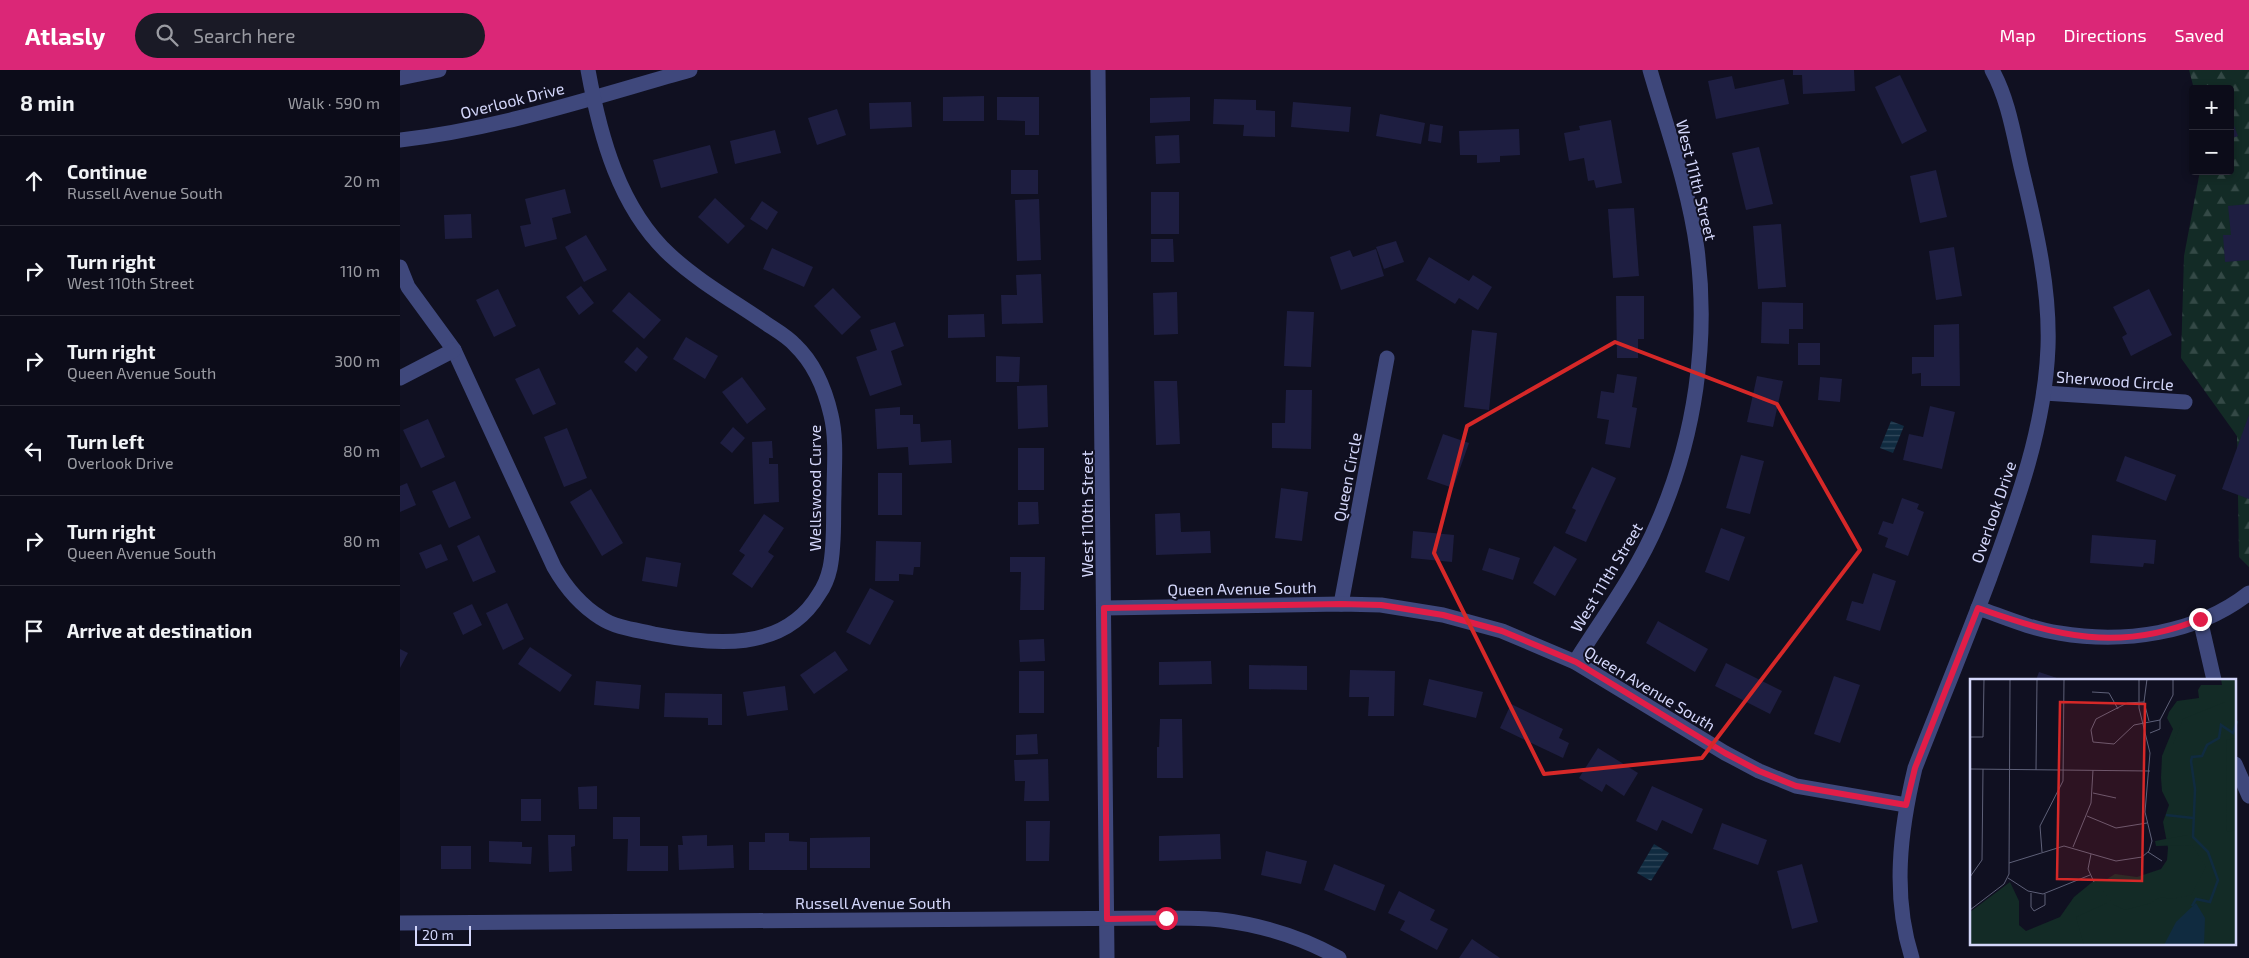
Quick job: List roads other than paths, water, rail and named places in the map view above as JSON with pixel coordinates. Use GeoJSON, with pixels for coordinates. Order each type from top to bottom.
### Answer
{"type":"FeatureCollection","features":[{"type":"Feature","properties":{"kind":"street"},"geometry":{"type":"LineString","coordinates":[[400,78],[439,70]]}},
{"type":"Feature","properties":{"kind":"street","name":"Wellswood Curve"},"geometry":{"type":"LineString","coordinates":[[400,267],[408,288],[454,350],[554,567],[567,588],[603,620],[625,628],[678,639],[732,643],[758,639],[782,630],[803,615],[819,594],[830,570],[833,545],[834,443],[831,416],[824,389],[812,366],[795,344],[703,281],[669,254],[642,223],[621,186],[606,146],[588,70]]}},
{"type":"Feature","properties":{"kind":"street","name":"Overlook Drive"},"geometry":{"type":"LineString","coordinates":[[400,140],[443,135],[690,70]]}},
{"type":"Feature","properties":{"kind":"street","name":"West 110th Street"},"geometry":{"type":"LineString","coordinates":[[1098,70],[1107,958]]}},
{"type":"Feature","properties":{"kind":"street","name":"West 111th Street"},"geometry":{"type":"LineString","coordinates":[[1576,662],[1632,574],[1658,523],[1678,467],[1693,410],[1700,352],[1701,300],[1697,248],[1686,196],[1650,70]]}},
{"type":"Feature","properties":{"kind":"street","name":"Overlook Drive"},"geometry":{"type":"LineString","coordinates":[[1912,958],[1907,943],[1900,895],[1901,844],[1906,805],[1915,768],[2015,509],[2034,445],[2044,393],[2048,346],[2043,276],[2035,227],[2009,120],[1997,78],[1992,70]]}},
{"type":"Feature","properties":{"kind":"street"},"geometry":{"type":"LineString","coordinates":[[400,378],[454,350]]}},
{"type":"Feature","properties":{"kind":"street","name":"Queen Circle"},"geometry":{"type":"LineString","coordinates":[[1341,604],[1387,358]]}},
{"type":"Feature","properties":{"kind":"street","name":"Sherwood Circle"},"geometry":{"type":"LineString","coordinates":[[2044,393],[2184,402]]}},
{"type":"Feature","properties":{"kind":"street"},"geometry":{"type":"LineString","coordinates":[[1978,608],[2057,633],[2098,638],[2139,637],[2179,628],[2200,619],[2249,592]]}},
{"type":"Feature","properties":{"kind":"street","name":"Queen Avenue South"},"geometry":{"type":"LineString","coordinates":[[1104,608],[1341,604],[1381,605],[1443,615],[1502,631],[1576,662],[1725,753],[1759,771],[1796,786],[1906,805]]}},
{"type":"Feature","properties":{"kind":"street"},"geometry":{"type":"LineString","coordinates":[[2200,619],[2214,679]]}},
{"type":"Feature","properties":{"kind":"street"},"geometry":{"type":"LineString","coordinates":[[2236,766],[2249,796]]}},
{"type":"Feature","properties":{"kind":"street","name":"Russell Avenue South"},"geometry":{"type":"LineString","coordinates":[[400,923],[1166,918],[1220,920],[1273,931],[1324,950],[1339,958]]}},
{"type":"Feature","properties":{"kind":"water"},"geometry":{"type":"Polygon","coordinates":[[[1891,421],[1904,426],[1893,453],[1880,448],[1891,421]]]}},
{"type":"Feature","properties":{"kind":"water"},"geometry":{"type":"Polygon","coordinates":[[[1654,844],[1669,853],[1651,881],[1637,873],[1654,844]]]}}]}
